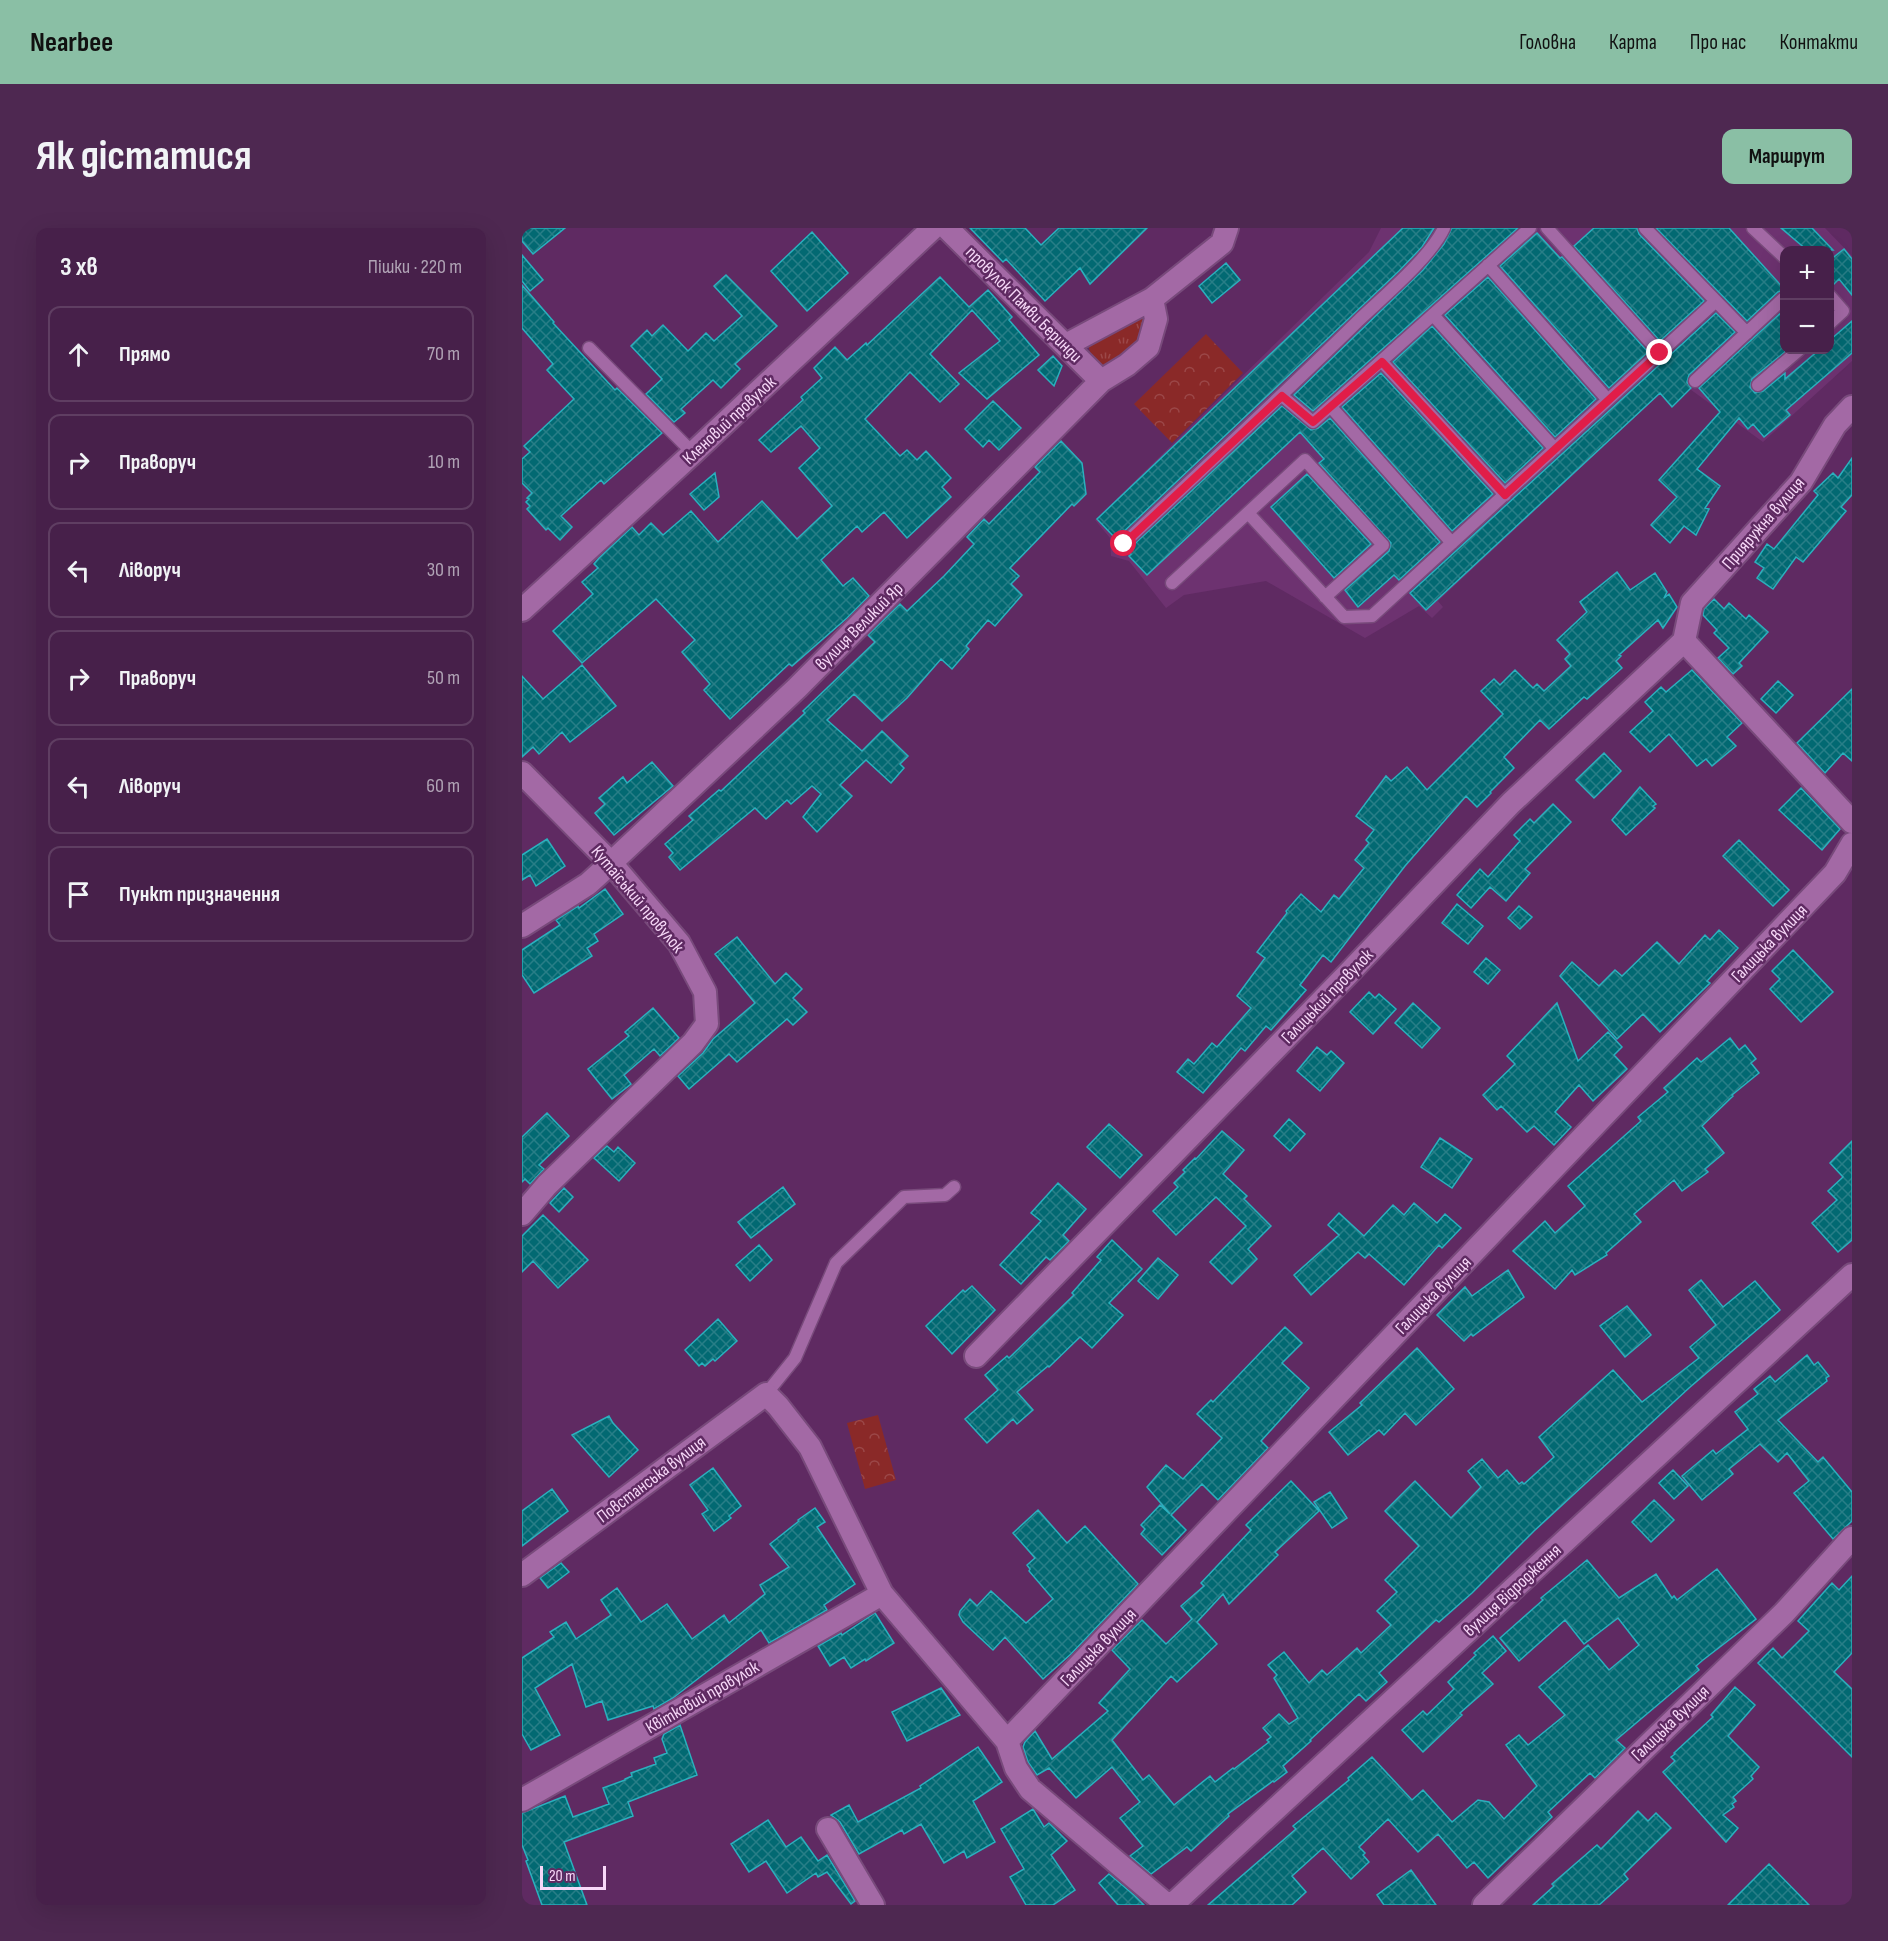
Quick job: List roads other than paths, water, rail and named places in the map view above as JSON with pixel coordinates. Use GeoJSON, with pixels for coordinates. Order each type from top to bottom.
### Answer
{"type":"FeatureCollection","features":[{"type":"Feature","properties":{"kind":"street","name":"Кленовий провулок"},"geometry":{"type":"LineString","coordinates":[[522,610],[933,228]]}},
{"type":"Feature","properties":{"kind":"street","name":"провулок Памви Беринди"},"geometry":{"type":"LineString","coordinates":[[947,228],[1101,381]]}},
{"type":"Feature","properties":{"kind":"street"},"geometry":{"type":"LineString","coordinates":[[1066,345],[1152,299],[1222,243],[1227,228]]}},
{"type":"Feature","properties":{"kind":"street","name":"вулиця Великий Яр"},"geometry":{"type":"LineString","coordinates":[[522,926],[588,884],[612,863],[797,687],[1101,381],[1126,366],[1148,347],[1156,319],[1152,299]]}},
{"type":"Feature","properties":{"kind":"street","name":"Прияружна вулиця"},"geometry":{"type":"LineString","coordinates":[[1684,641],[1692,603],[1801,482],[1835,425],[1852,407]]}},
{"type":"Feature","properties":{"kind":"street"},"geometry":{"type":"LineString","coordinates":[[1684,641],[1852,822]]}},
{"type":"Feature","properties":{"kind":"street","name":"Галицький провулок"},"geometry":{"type":"LineString","coordinates":[[976,1356],[1511,803],[1684,641]]}},
{"type":"Feature","properties":{"kind":"street","name":"Кутаїський провулок"},"geometry":{"type":"LineString","coordinates":[[522,773],[612,863],[679,943],[705,992],[707,1024],[693,1043],[547,1185],[522,1214]]}},
{"type":"Feature","properties":{"kind":"street","name":"Галицька вулиця"},"geometry":{"type":"LineString","coordinates":[[1007,1742],[1835,873],[1852,844]]}},
{"type":"Feature","properties":{"kind":"street","name":"вулиця Відродження"},"geometry":{"type":"LineString","coordinates":[[1169,1905],[1852,1275]]}},
{"type":"Feature","properties":{"kind":"street"},"geometry":{"type":"LineString","coordinates":[[772,1400],[810,1447],[882,1594],[1007,1742],[1016,1768],[1030,1789],[1169,1905]]}},
{"type":"Feature","properties":{"kind":"street","name":"Повстанська вулиця"},"geometry":{"type":"LineString","coordinates":[[522,1575],[772,1400]]}},
{"type":"Feature","properties":{"kind":"street","name":"Галицька вулиця"},"geometry":{"type":"LineString","coordinates":[[1484,1905],[1784,1612],[1852,1538]]}},
{"type":"Feature","properties":{"kind":"street","name":"Квітковий провулок"},"geometry":{"type":"LineString","coordinates":[[522,1800],[882,1594]]}},
{"type":"Feature","properties":{"kind":"street"},"geometry":{"type":"LineString","coordinates":[[828,1829],[873,1905]]}},
{"type":"Feature","properties":{"kind":"lane"},"geometry":{"type":"LineString","coordinates":[[1124,544],[1282,396],[1416,265],[1441,236],[1444,228]]}},
{"type":"Feature","properties":{"kind":"lane"},"geometry":{"type":"LineString","coordinates":[[1282,396],[1313,422],[1530,228]]}},
{"type":"Feature","properties":{"kind":"lane"},"geometry":{"type":"LineString","coordinates":[[1547,228],[1660,353]]}},
{"type":"Feature","properties":{"kind":"lane"},"geometry":{"type":"LineString","coordinates":[[1645,228],[1747,333]]}},
{"type":"Feature","properties":{"kind":"lane"},"geometry":{"type":"LineString","coordinates":[[1753,228],[1780,252]]}},
{"type":"Feature","properties":{"kind":"lane"},"geometry":{"type":"LineString","coordinates":[[1488,265],[1608,400]]}},
{"type":"Feature","properties":{"kind":"lane"},"geometry":{"type":"LineString","coordinates":[[1695,381],[1783,300]]}},
{"type":"Feature","properties":{"kind":"lane"},"geometry":{"type":"LineString","coordinates":[[1248,513],[1344,617],[1372,616],[1716,301]]}},
{"type":"Feature","properties":{"kind":"lane"},"geometry":{"type":"LineString","coordinates":[[1834,301],[1843,311],[1834,319]]}},
{"type":"Feature","properties":{"kind":"lane"},"geometry":{"type":"LineString","coordinates":[[1433,315],[1555,449]]}},
{"type":"Feature","properties":{"kind":"lane"},"geometry":{"type":"LineString","coordinates":[[590,348],[693,453]]}},
{"type":"Feature","properties":{"kind":"lane"},"geometry":{"type":"LineString","coordinates":[[1758,385],[1794,354]]}},
{"type":"Feature","properties":{"kind":"lane"},"geometry":{"type":"LineString","coordinates":[[1382,362],[1505,495]]}},
{"type":"Feature","properties":{"kind":"lane"},"geometry":{"type":"LineString","coordinates":[[1331,407],[1452,543]]}},
{"type":"Feature","properties":{"kind":"lane"},"geometry":{"type":"LineString","coordinates":[[1172,583],[1305,460],[1383,545],[1325,597]]}},
{"type":"Feature","properties":{"kind":"lane"},"geometry":{"type":"LineString","coordinates":[[772,1400],[795,1358],[836,1263],[904,1197],[945,1196],[954,1187]]}}]}
